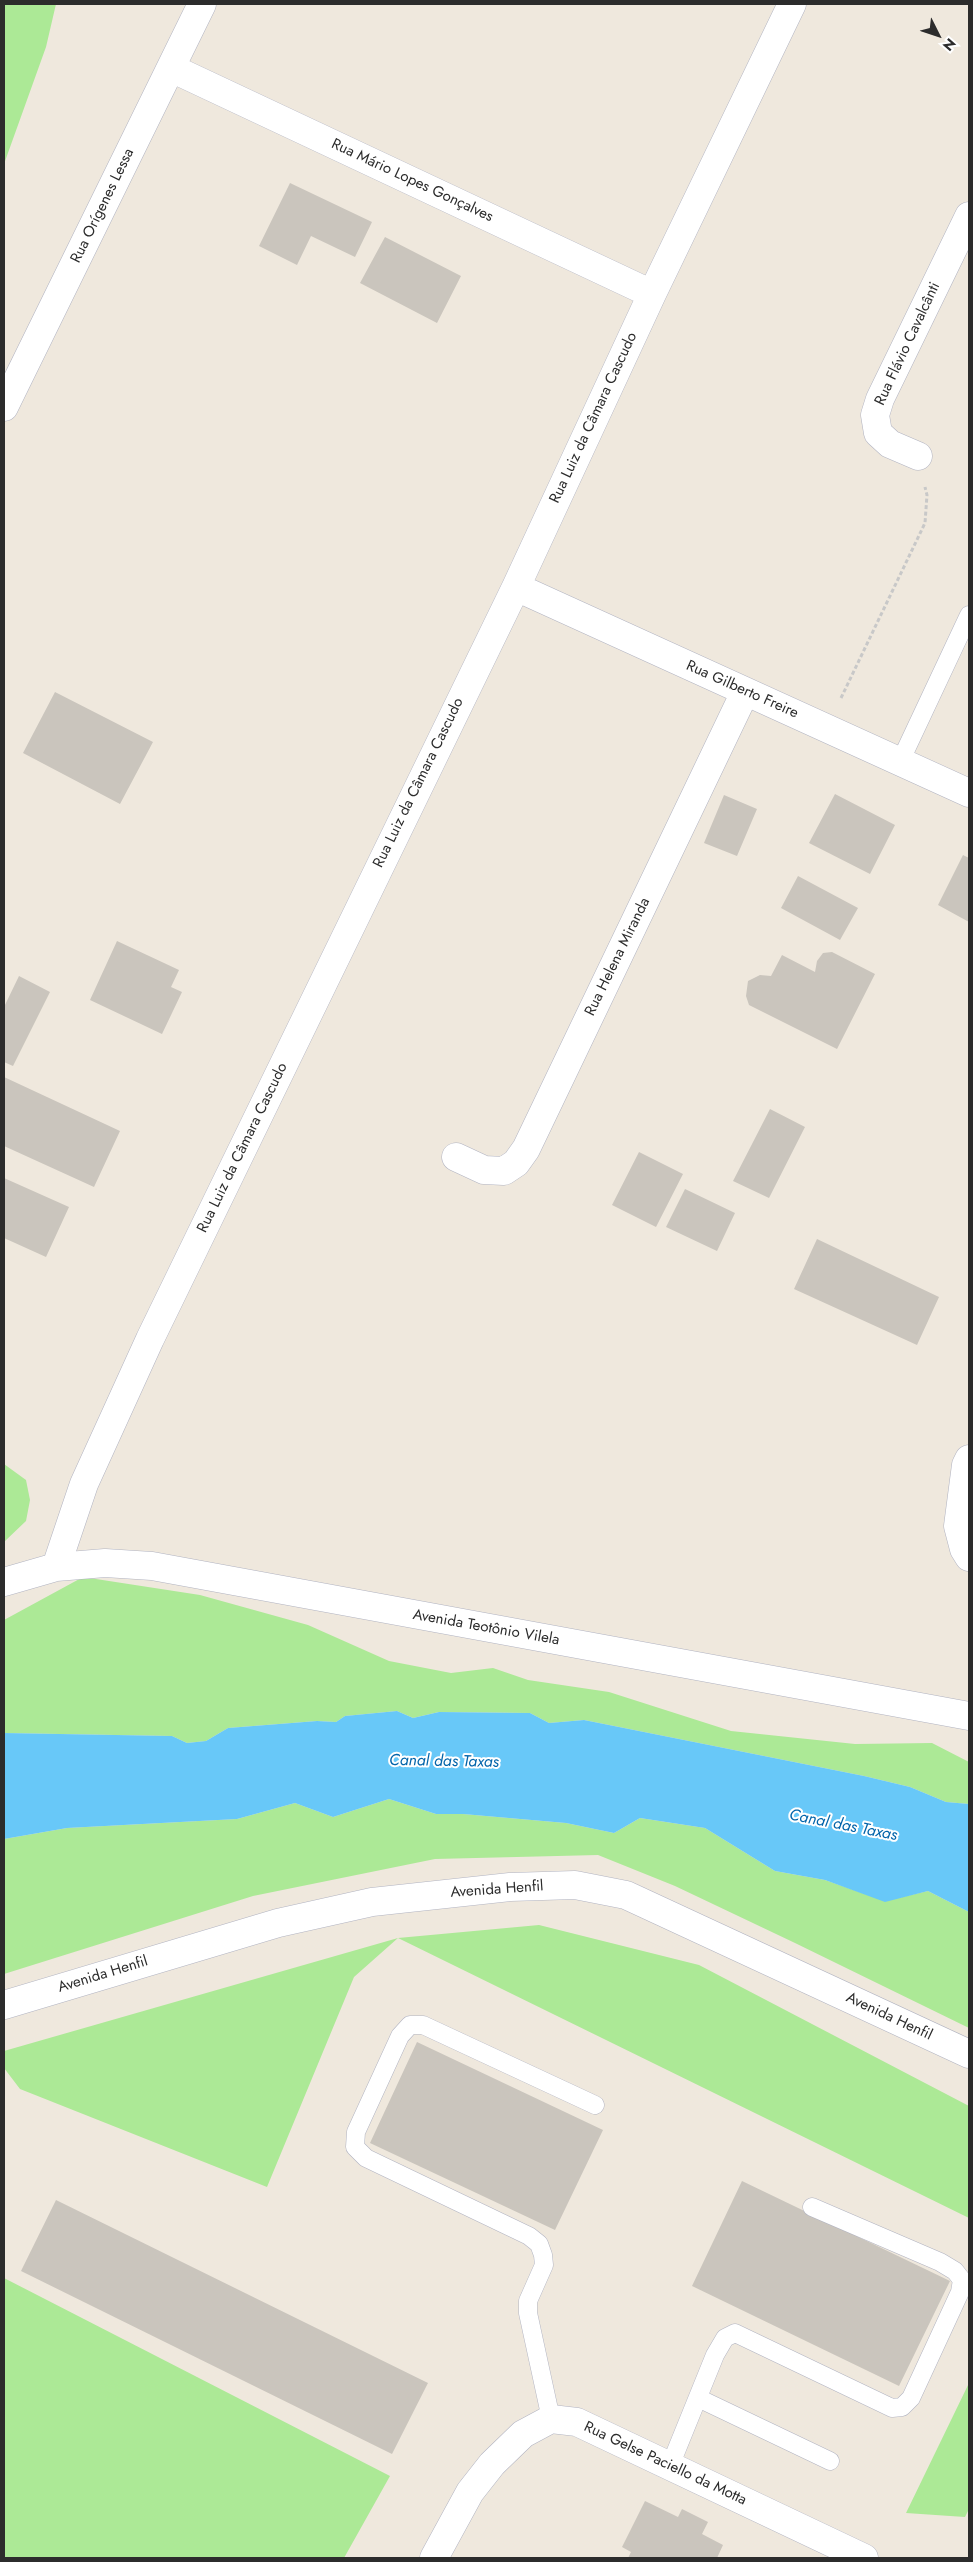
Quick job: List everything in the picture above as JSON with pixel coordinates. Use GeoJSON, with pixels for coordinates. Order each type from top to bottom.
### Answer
{"type":"FeatureCollection","features":[{"type":"Feature","properties":{"kind":"street","name":"Rua Orígenes Lessa"},"geometry":{"type":"LineString","coordinates":[[4,407],[202,4]]}},
{"type":"Feature","properties":{"kind":"street","name":"Rua Luiz da Câmara Cascudo"},"geometry":{"type":"LineString","coordinates":[[56,1567],[84,1484],[146,1348],[431,756],[516,587],[652,294],[792,4]]}},
{"type":"Feature","properties":{"kind":"street","name":"Rua Mário Lopes Gonçalves"},"geometry":{"type":"LineString","coordinates":[[172,68],[652,294]]}},
{"type":"Feature","properties":{"kind":"street","name":"Rua Flávio Cavalcânti"},"geometry":{"type":"LineString","coordinates":[[918,456],[890,444],[878,433],[875,415],[880,399],[969,216]]}},
{"type":"Feature","properties":{"kind":"street","name":"Rua Gilberto Freire"},"geometry":{"type":"LineString","coordinates":[[516,587],[969,793]]}},
{"type":"Feature","properties":{"kind":"street","name":"Rua Helena Miranda"},"geometry":{"type":"LineString","coordinates":[[456,1157],[484,1170],[504,1171],[516,1163],[526,1149],[745,692]]}},
{"type":"Feature","properties":{"kind":"street"},"geometry":{"type":"LineString","coordinates":[[969,1459],[966,1465],[958,1526],[964,1549],[969,1557]]}},
{"type":"Feature","properties":{"kind":"street","name":"Avenida Teotônio Vilela"},"geometry":{"type":"LineString","coordinates":[[4,1582],[56,1567],[105,1563],[152,1566],[969,1716]]}},
{"type":"Feature","properties":{"kind":"street","name":"Avenida Henfil"},"geometry":{"type":"LineString","coordinates":[[4,2005],[278,1923],[372,1902],[510,1887],[575,1885],[626,1895],[969,2054]]}},
{"type":"Feature","properties":{"kind":"street"},"geometry":{"type":"LineString","coordinates":[[434,2558],[470,2492],[492,2464],[523,2434],[551,2419]]}},
{"type":"Feature","properties":{"kind":"street","name":"Rua Gelse Paciello da Motta"},"geometry":{"type":"LineString","coordinates":[[551,2419],[577,2422],[864,2558]]}},
{"type":"Feature","properties":{"kind":"lane"},"geometry":{"type":"LineString","coordinates":[[900,762],[969,614]]}},
{"type":"Feature","properties":{"kind":"lane"},"geometry":{"type":"LineString","coordinates":[[551,2419],[528,2313],[528,2301],[544,2265],[539,2244],[529,2236],[366,2158],[355,2147],[356,2132],[400,2036],[410,2025],[424,2025],[595,2106]]}},
{"type":"Feature","properties":{"kind":"lane"},"geometry":{"type":"LineString","coordinates":[[670,2466],[715,2355],[725,2338],[735,2333],[892,2408],[902,2406],[912,2398],[960,2292],[962,2280],[955,2271],[940,2262],[812,2207]]}},
{"type":"Feature","properties":{"kind":"lane"},"geometry":{"type":"LineString","coordinates":[[698,2398],[830,2461]]}},
{"type":"Feature","properties":{"kind":"path"},"geometry":{"type":"LineString","coordinates":[[826,728],[925,522],[927,495],[918,456]]}},
{"type":"Feature","properties":{"kind":"green space"},"geometry":{"type":"Polygon","coordinates":[[[4,4],[56,4],[46,47],[4,164],[4,4]]]}},
{"type":"Feature","properties":{"kind":"green space"},"geometry":{"type":"Polygon","coordinates":[[[4,1464],[26,1480],[30,1500],[26,1521],[4,1542],[4,1464]]]}},
{"type":"Feature","properties":{"kind":"green space"},"geometry":{"type":"Polygon","coordinates":[[[83,1577],[200,1595],[308,1625],[389,1661],[451,1673],[493,1668],[528,1680],[609,1692],[731,1731],[855,1744],[932,1743],[969,1762],[969,1804],[946,1802],[910,1787],[864,1776],[584,1720],[549,1723],[530,1713],[439,1712],[413,1718],[397,1711],[345,1716],[336,1722],[317,1721],[228,1728],[206,1741],[187,1743],[172,1736],[4,1733],[4,1620],[83,1577]]]}},
{"type":"Feature","properties":{"kind":"green space"},"geometry":{"type":"Polygon","coordinates":[[[389,1799],[436,1814],[463,1814],[566,1823],[614,1833],[640,1818],[705,1828],[775,1871],[825,1880],[885,1901],[928,1891],[969,1912],[969,2028],[675,1886],[598,1855],[435,1859],[253,1896],[4,1974],[4,1839],[67,1828],[237,1819],[295,1803],[333,1817],[389,1799]]]}},
{"type":"Feature","properties":{"kind":"green space"},"geometry":{"type":"Polygon","coordinates":[[[539,1925],[699,1965],[969,2106],[969,2218],[398,1938],[539,1925]]]}},
{"type":"Feature","properties":{"kind":"green space"},"geometry":{"type":"Polygon","coordinates":[[[398,1938],[354,1977],[267,2187],[20,2089],[4,2068],[4,2051],[398,1938]]]}},
{"type":"Feature","properties":{"kind":"green space"},"geometry":{"type":"Polygon","coordinates":[[[4,2278],[390,2476],[344,2558],[4,2558],[4,2278]]]}},
{"type":"Feature","properties":{"kind":"green space"},"geometry":{"type":"Polygon","coordinates":[[[969,2383],[969,2509],[965,2517],[906,2513],[969,2383]]]}},
{"type":"Feature","properties":{"kind":"water","name":"Canal das Taxas"},"geometry":{"type":"Polygon","coordinates":[[[397,1711],[413,1718],[439,1712],[530,1713],[549,1723],[584,1720],[864,1776],[910,1787],[946,1802],[969,1804],[969,1912],[928,1891],[885,1902],[825,1880],[775,1871],[705,1828],[640,1818],[614,1833],[566,1823],[463,1814],[436,1814],[389,1799],[333,1817],[295,1803],[237,1819],[67,1828],[4,1839],[4,1733],[172,1736],[187,1743],[206,1741],[228,1728],[317,1721],[336,1722],[345,1716],[397,1711]]]}},
{"type":"Feature","properties":{"kind":"building"},"geometry":{"type":"Polygon","coordinates":[[[290,183],[372,222],[355,257],[311,236],[297,265],[259,246],[290,183]]]}},
{"type":"Feature","properties":{"kind":"building"},"geometry":{"type":"Polygon","coordinates":[[[385,237],[461,276],[437,323],[360,283],[385,237]]]}},
{"type":"Feature","properties":{"kind":"building"},"geometry":{"type":"Polygon","coordinates":[[[55,692],[153,742],[120,804],[23,753],[55,692]]]}},
{"type":"Feature","properties":{"kind":"building"},"geometry":{"type":"Polygon","coordinates":[[[835,794],[895,825],[870,874],[809,843],[835,794]]]}},
{"type":"Feature","properties":{"kind":"building"},"geometry":{"type":"Polygon","coordinates":[[[724,795],[757,809],[737,856],[704,843],[724,795]]]}},
{"type":"Feature","properties":{"kind":"building"},"geometry":{"type":"Polygon","coordinates":[[[963,855],[969,858],[969,922],[938,905],[963,855]]]}},
{"type":"Feature","properties":{"kind":"building"},"geometry":{"type":"Polygon","coordinates":[[[798,876],[858,908],[840,940],[781,908],[798,876]]]}},
{"type":"Feature","properties":{"kind":"building"},"geometry":{"type":"Polygon","coordinates":[[[117,941],[179,970],[171,987],[182,992],[162,1034],[90,1000],[117,941]]]}},
{"type":"Feature","properties":{"kind":"building"},"geometry":{"type":"Polygon","coordinates":[[[832,952],[875,974],[837,1049],[749,1005],[746,996],[748,981],[760,975],[771,976],[782,955],[815,972],[817,961],[823,953],[832,952]]]}},
{"type":"Feature","properties":{"kind":"building"},"geometry":{"type":"Polygon","coordinates":[[[19,976],[50,992],[13,1066],[4,1062],[4,1007],[19,976]]]}},
{"type":"Feature","properties":{"kind":"building"},"geometry":{"type":"Polygon","coordinates":[[[4,1077],[120,1131],[94,1187],[4,1146],[4,1077]]]}},
{"type":"Feature","properties":{"kind":"building"},"geometry":{"type":"Polygon","coordinates":[[[770,1109],[805,1127],[769,1198],[733,1181],[770,1109]]]}},
{"type":"Feature","properties":{"kind":"building"},"geometry":{"type":"Polygon","coordinates":[[[639,1152],[683,1174],[656,1227],[612,1205],[639,1152]]]}},
{"type":"Feature","properties":{"kind":"building"},"geometry":{"type":"Polygon","coordinates":[[[4,1178],[69,1207],[46,1257],[4,1238],[4,1178]]]}},
{"type":"Feature","properties":{"kind":"building"},"geometry":{"type":"Polygon","coordinates":[[[685,1189],[735,1213],[717,1251],[666,1227],[685,1189]]]}},
{"type":"Feature","properties":{"kind":"building"},"geometry":{"type":"Polygon","coordinates":[[[817,1239],[939,1297],[917,1345],[794,1289],[817,1239]]]}},
{"type":"Feature","properties":{"kind":"building"},"geometry":{"type":"Polygon","coordinates":[[[417,2042],[603,2130],[555,2230],[370,2143],[417,2042]]]}},
{"type":"Feature","properties":{"kind":"building"},"geometry":{"type":"Polygon","coordinates":[[[742,2181],[950,2281],[899,2386],[692,2286],[742,2181]]]}},
{"type":"Feature","properties":{"kind":"building"},"geometry":{"type":"Polygon","coordinates":[[[56,2200],[428,2383],[392,2454],[21,2271],[56,2200]]]}},
{"type":"Feature","properties":{"kind":"building"},"geometry":{"type":"Polygon","coordinates":[[[645,2501],[678,2517],[682,2509],[708,2522],[702,2534],[723,2545],[717,2558],[628,2558],[631,2552],[622,2547],[645,2501]]]}}]}
